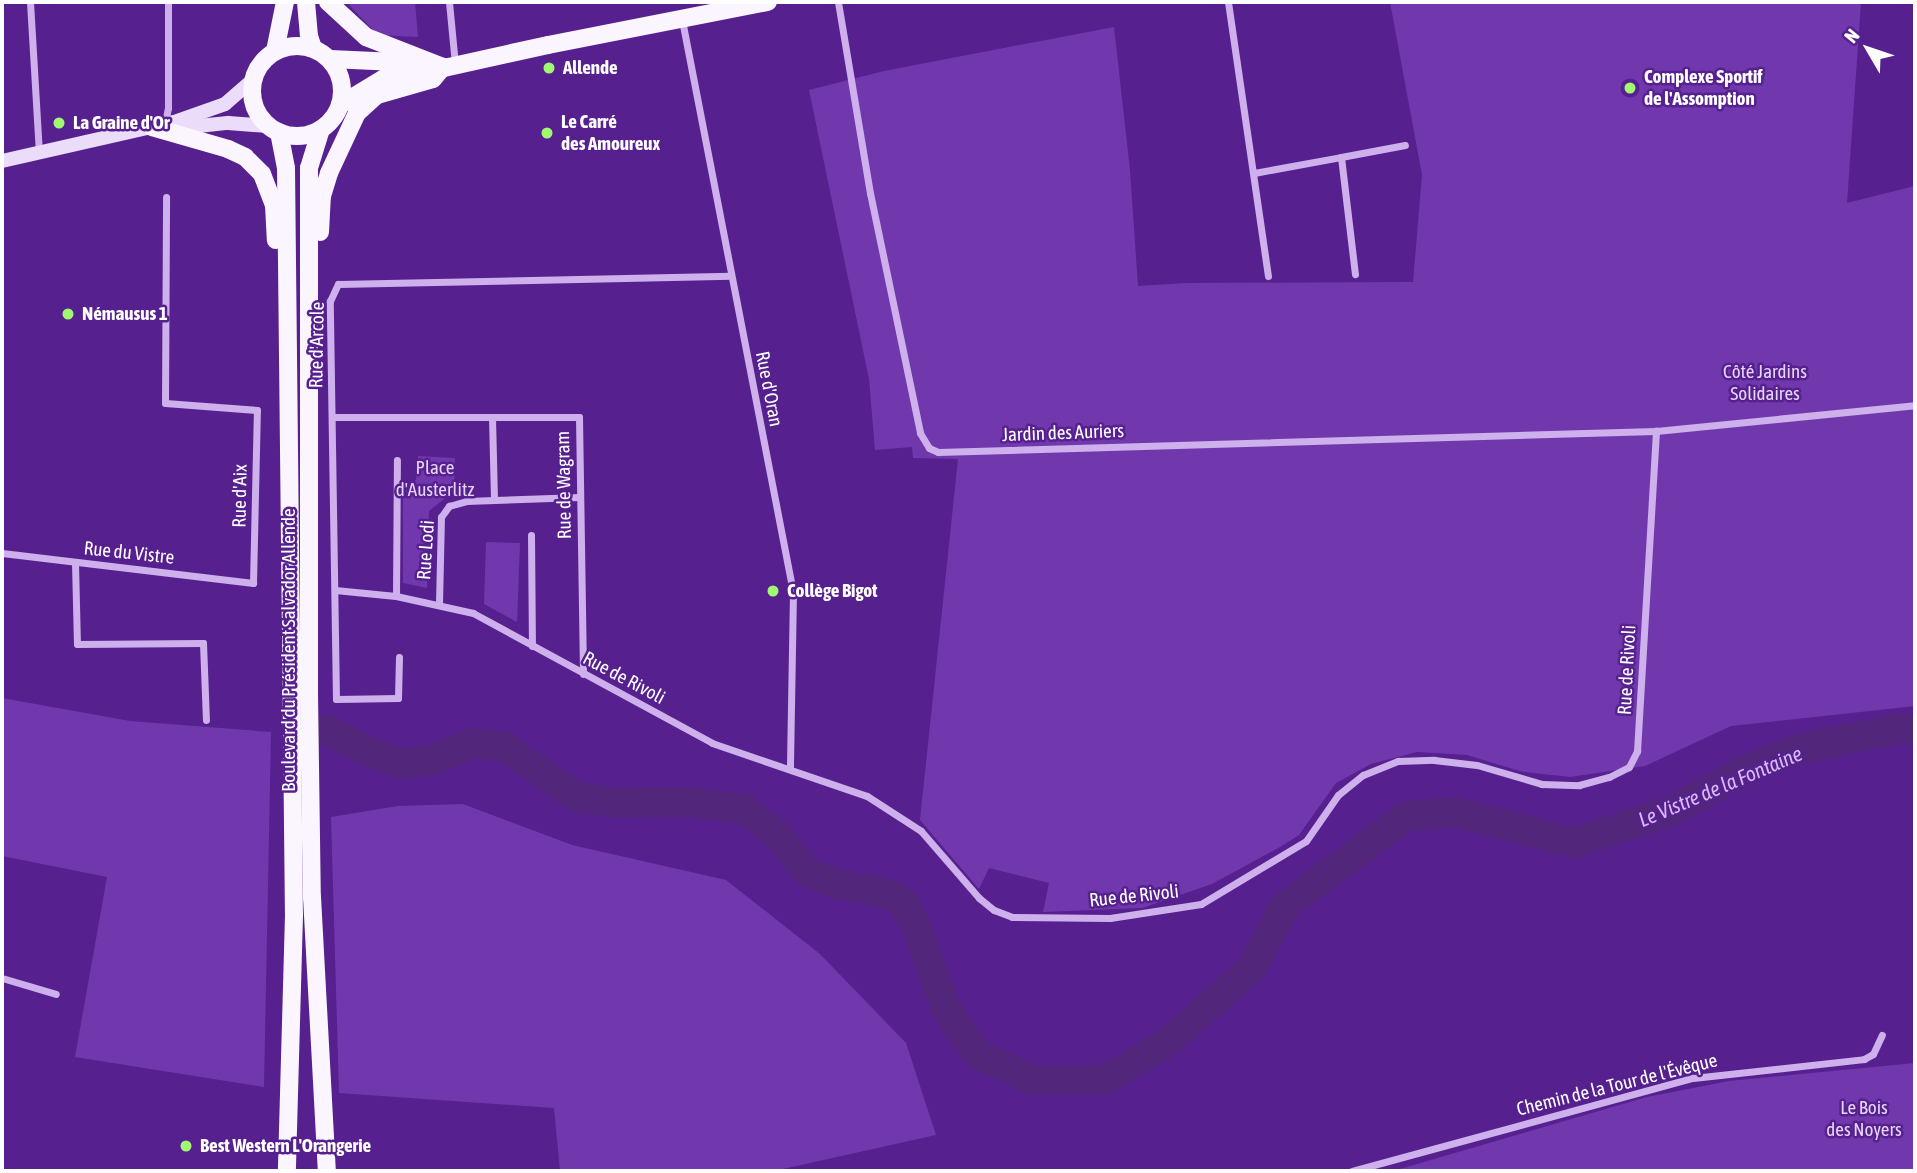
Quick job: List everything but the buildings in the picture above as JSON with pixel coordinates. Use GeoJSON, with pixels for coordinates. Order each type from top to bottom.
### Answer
{"type":"FeatureCollection","features":[{"type":"Feature","properties":{"kind":"main road"},"geometry":{"type":"LineString","coordinates":[[275,51],[285,2]]}},
{"type":"Feature","properties":{"kind":"main road"},"geometry":{"type":"LineString","coordinates":[[306,2],[313,48]]}},
{"type":"Feature","properties":{"kind":"main road"},"geometry":{"type":"LineString","coordinates":[[328,2],[366,37],[449,66]]}},
{"type":"Feature","properties":{"kind":"main road"},"geometry":{"type":"LineString","coordinates":[[340,105],[386,77],[768,2]]}},
{"type":"Feature","properties":{"kind":"main road"},"geometry":{"type":"LineString","coordinates":[[2,161],[164,124],[225,104],[253,80],[265,59],[275,51],[294,46],[313,48],[330,59],[341,80],[340,105]]}},
{"type":"Feature","properties":{"kind":"main road"},"geometry":{"type":"LineString","coordinates":[[330,59],[406,60],[449,66]]}},
{"type":"Feature","properties":{"kind":"main road"},"geometry":{"type":"LineString","coordinates":[[309,694],[320,633],[318,308],[322,196],[347,132],[365,104],[377,95],[433,79],[449,66]]}},
{"type":"Feature","properties":{"kind":"main road","name":"Boulevard du Président Salvador Allende"},"geometry":{"type":"LineString","coordinates":[[253,80],[254,105],[273,129],[286,167],[294,915],[287,1171]]}},
{"type":"Feature","properties":{"kind":"main road","name":"Boulevard du Président Salvador Allende"},"geometry":{"type":"LineString","coordinates":[[327,1171],[312,897],[309,694],[309,168],[321,129],[336,114],[340,105]]}},
{"type":"Feature","properties":{"kind":"main road"},"geometry":{"type":"LineString","coordinates":[[164,124],[198,126],[228,123],[300,136],[321,129]]}},
{"type":"Feature","properties":{"kind":"main road"},"geometry":{"type":"LineString","coordinates":[[164,124],[245,157],[262,174],[274,205],[278,272],[289,301]]}},
{"type":"Feature","properties":{"kind":"street"},"geometry":{"type":"LineString","coordinates":[[30,2],[39,154]]}},
{"type":"Feature","properties":{"kind":"street"},"geometry":{"type":"LineString","coordinates":[[164,124],[168,108],[168,2]]}},
{"type":"Feature","properties":{"kind":"street"},"geometry":{"type":"LineString","coordinates":[[449,2],[449,66]]}},
{"type":"Feature","properties":{"kind":"street","name":"Jardin des Auriers"},"geometry":{"type":"LineString","coordinates":[[838,2],[870,193],[920,433],[929,448],[937,452],[1656,431]]}},
{"type":"Feature","properties":{"kind":"street"},"geometry":{"type":"LineString","coordinates":[[1228,2],[1268,276]]}},
{"type":"Feature","properties":{"kind":"street","name":"Rue d'Oran"},"geometry":{"type":"LineString","coordinates":[[682,19],[793,592],[790,769]]}},
{"type":"Feature","properties":{"kind":"street"},"geometry":{"type":"LineString","coordinates":[[1254,173],[1405,145]]}},
{"type":"Feature","properties":{"kind":"street"},"geometry":{"type":"LineString","coordinates":[[1341,157],[1355,274]]}},
{"type":"Feature","properties":{"kind":"street","name":"Rue d'Aix"},"geometry":{"type":"LineString","coordinates":[[166,197],[165,403],[257,410],[253,583]]}},
{"type":"Feature","properties":{"kind":"street","name":"Rue d'Arcole"},"geometry":{"type":"LineString","coordinates":[[400,657],[398,698],[337,699],[330,301],[338,284],[731,276]]}},
{"type":"Feature","properties":{"kind":"street"},"geometry":{"type":"LineString","coordinates":[[1656,431],[1915,405]]}},
{"type":"Feature","properties":{"kind":"street","name":"Rue de Wagram"},"geometry":{"type":"LineString","coordinates":[[332,417],[579,417],[583,674]]}},
{"type":"Feature","properties":{"kind":"street"},"geometry":{"type":"LineString","coordinates":[[492,417],[494,500]]}},
{"type":"Feature","properties":{"kind":"street","name":"Rue de Rivoli"},"geometry":{"type":"LineString","coordinates":[[335,590],[396,596],[473,613],[712,743],[867,796],[922,831],[979,898],[994,910],[1012,917],[1110,918],[1201,904],[1306,841],[1338,795],[1363,775],[1398,761],[1434,760],[1477,765],[1542,784],[1579,785],[1609,777],[1629,767],[1637,751],[1656,431]]}},
{"type":"Feature","properties":{"kind":"street"},"geometry":{"type":"LineString","coordinates":[[396,596],[397,460]]}},
{"type":"Feature","properties":{"kind":"street","name":"Rue Lodi"},"geometry":{"type":"LineString","coordinates":[[439,604],[441,517],[449,506],[494,500],[580,497]]}},
{"type":"Feature","properties":{"kind":"street"},"geometry":{"type":"LineString","coordinates":[[531,535],[532,646]]}},
{"type":"Feature","properties":{"kind":"street","name":"Rue du Vistre"},"geometry":{"type":"LineString","coordinates":[[2,553],[253,583]]}},
{"type":"Feature","properties":{"kind":"street"},"geometry":{"type":"LineString","coordinates":[[75,563],[77,644],[203,643],[205,720]]}},
{"type":"Feature","properties":{"kind":"street"},"geometry":{"type":"LineString","coordinates":[[2,978],[56,994]]}},
{"type":"Feature","properties":{"kind":"street","name":"Chemin de la Tour de l'Évêque"},"geometry":{"type":"LineString","coordinates":[[1352,1171],[1693,1078],[1864,1059],[1873,1054],[1882,1035]]}},
{"type":"Feature","properties":{"kind":"green space"},"geometry":{"type":"Polygon","coordinates":[[[346,2],[415,2],[418,37],[378,35],[346,2]]]}},
{"type":"Feature","properties":{"kind":"green space","name":"Côté Jardins Solidaires"},"geometry":{"type":"Polygon","coordinates":[[[1390,2],[1861,2],[1847,203],[1915,186],[1915,706],[1731,726],[1645,766],[1570,777],[1523,772],[1467,755],[1417,752],[1371,764],[1336,783],[1299,835],[1280,847],[1212,884],[1142,908],[1043,912],[1049,883],[989,868],[979,889],[920,820],[958,459],[913,458],[912,447],[875,450],[869,379],[809,90],[884,71],[1114,27],[1130,170],[1138,286],[1187,283],[1413,282],[1422,175],[1390,2]]]}},
{"type":"Feature","properties":{"kind":"green space","name":"Place d'Austerlitz"},"geometry":{"type":"Polygon","coordinates":[[[418,456],[455,458],[454,491],[429,511],[427,588],[403,583],[403,492],[416,480],[418,456]]]}},
{"type":"Feature","properties":{"kind":"green space"},"geometry":{"type":"Polygon","coordinates":[[[486,542],[520,543],[517,622],[484,604],[486,542]]]}},
{"type":"Feature","properties":{"kind":"green space"},"geometry":{"type":"Polygon","coordinates":[[[2,698],[130,721],[271,732],[264,1087],[75,1057],[107,877],[2,856],[2,698]]]}},
{"type":"Feature","properties":{"kind":"green space"},"geometry":{"type":"Polygon","coordinates":[[[463,804],[572,845],[726,880],[820,954],[906,1043],[936,1135],[774,1171],[560,1171],[554,1108],[339,1093],[331,817],[398,806],[463,804]]]}},
{"type":"Feature","properties":{"kind":"green space","name":"Le Bois des Noyers"},"geometry":{"type":"Polygon","coordinates":[[[1915,1063],[1915,1171],[1393,1171],[1647,1097],[1729,1081],[1915,1063]]]}},
{"type":"Feature","properties":{"kind":"waterway","name":"Le Vistre de la Fontaine"},"geometry":{"type":"LineString","coordinates":[[327,730],[371,753],[403,764],[434,759],[473,743],[505,747],[577,797],[618,803],[690,802],[744,809],[777,835],[810,874],[838,884],[889,894],[905,904],[916,926],[945,1006],[977,1054],[1032,1080],[1105,1080],[1168,1042],[1251,969],[1285,906],[1407,816],[1455,812],[1573,843],[1675,809],[1741,772],[1795,750],[1897,729],[1915,730]]}},
{"type":"Feature","properties":{"kind":"place","name":"Allende"},"geometry":{"type":"Point","coordinates":[549,68]}},
{"type":"Feature","properties":{"kind":"place","name":"Complexe Sportif de l'Assomption"},"geometry":{"type":"Point","coordinates":[1630,88]}},
{"type":"Feature","properties":{"kind":"place","name":"La Graine d'Or"},"geometry":{"type":"Point","coordinates":[59,123]}},
{"type":"Feature","properties":{"kind":"place","name":"Le Carré des Amoureux"},"geometry":{"type":"Point","coordinates":[547,133]}},
{"type":"Feature","properties":{"kind":"place","name":"Némausus 1"},"geometry":{"type":"Point","coordinates":[68,314]}},
{"type":"Feature","properties":{"kind":"place","name":"Collège Bigot"},"geometry":{"type":"Point","coordinates":[773,591]}},
{"type":"Feature","properties":{"kind":"place","name":"Best Western L'Orangerie"},"geometry":{"type":"Point","coordinates":[186,1146]}}]}
